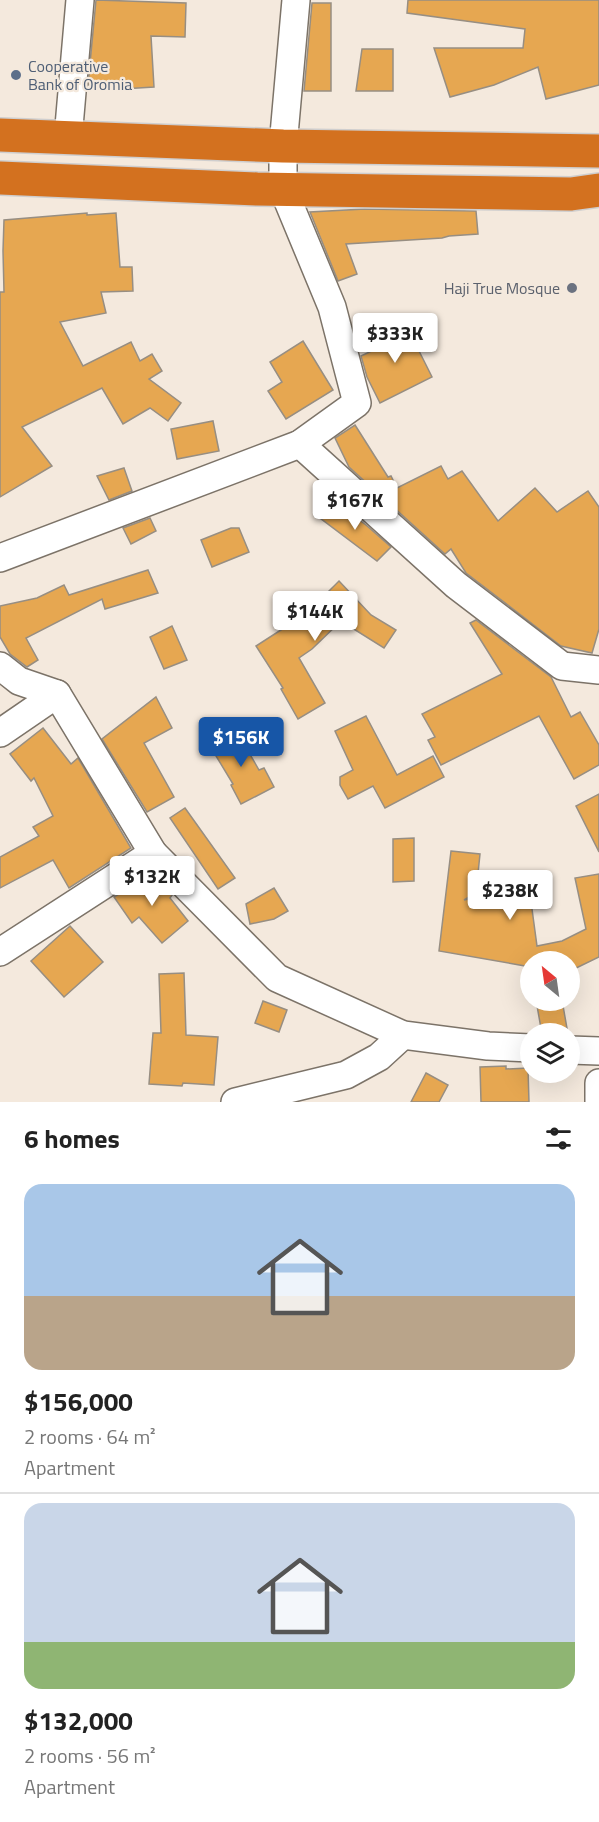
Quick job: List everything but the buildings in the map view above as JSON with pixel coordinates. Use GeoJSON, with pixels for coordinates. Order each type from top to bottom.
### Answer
{"type":"FeatureCollection","features":[{"type":"Feature","properties":{"kind":"highway"},"geometry":{"type":"LineString","coordinates":[[0,135],[283,146],[599,151]]}},
{"type":"Feature","properties":{"kind":"highway"},"geometry":{"type":"LineString","coordinates":[[0,178],[283,189],[571,194],[599,190]]}},
{"type":"Feature","properties":{"kind":"street"},"geometry":{"type":"LineString","coordinates":[[69,138],[80,0]]}},
{"type":"Feature","properties":{"kind":"street"},"geometry":{"type":"LineString","coordinates":[[0,558],[300,444],[357,403],[332,307],[283,189],[283,146],[296,0]]}},
{"type":"Feature","properties":{"kind":"street"},"geometry":{"type":"LineString","coordinates":[[300,444],[465,592],[562,666],[599,670]]}},
{"type":"Feature","properties":{"kind":"street"},"geometry":{"type":"LineString","coordinates":[[0,666],[19,681],[57,694],[153,853],[277,978],[403,1035],[488,1046],[520,1047]]}},
{"type":"Feature","properties":{"kind":"street"},"geometry":{"type":"LineString","coordinates":[[0,733],[57,694]]}},
{"type":"Feature","properties":{"kind":"street"},"geometry":{"type":"LineString","coordinates":[[0,952],[153,853]]}},
{"type":"Feature","properties":{"kind":"street"},"geometry":{"type":"LineString","coordinates":[[235,1102],[346,1075],[379,1057],[403,1035]]}},
{"type":"Feature","properties":{"kind":"street"},"geometry":{"type":"LineString","coordinates":[[580,1050],[599,1051]]}},
{"type":"Feature","properties":{"kind":"street"},"geometry":{"type":"LineString","coordinates":[[598,1102],[599,1083]]}},
{"type":"Feature","properties":{"kind":"place","name":"Cooperative Bank of Oromia"},"geometry":{"type":"Point","coordinates":[16,75]}},
{"type":"Feature","properties":{"kind":"place","name":"Haji True Mosque"},"geometry":{"type":"Point","coordinates":[572,288]}}]}
